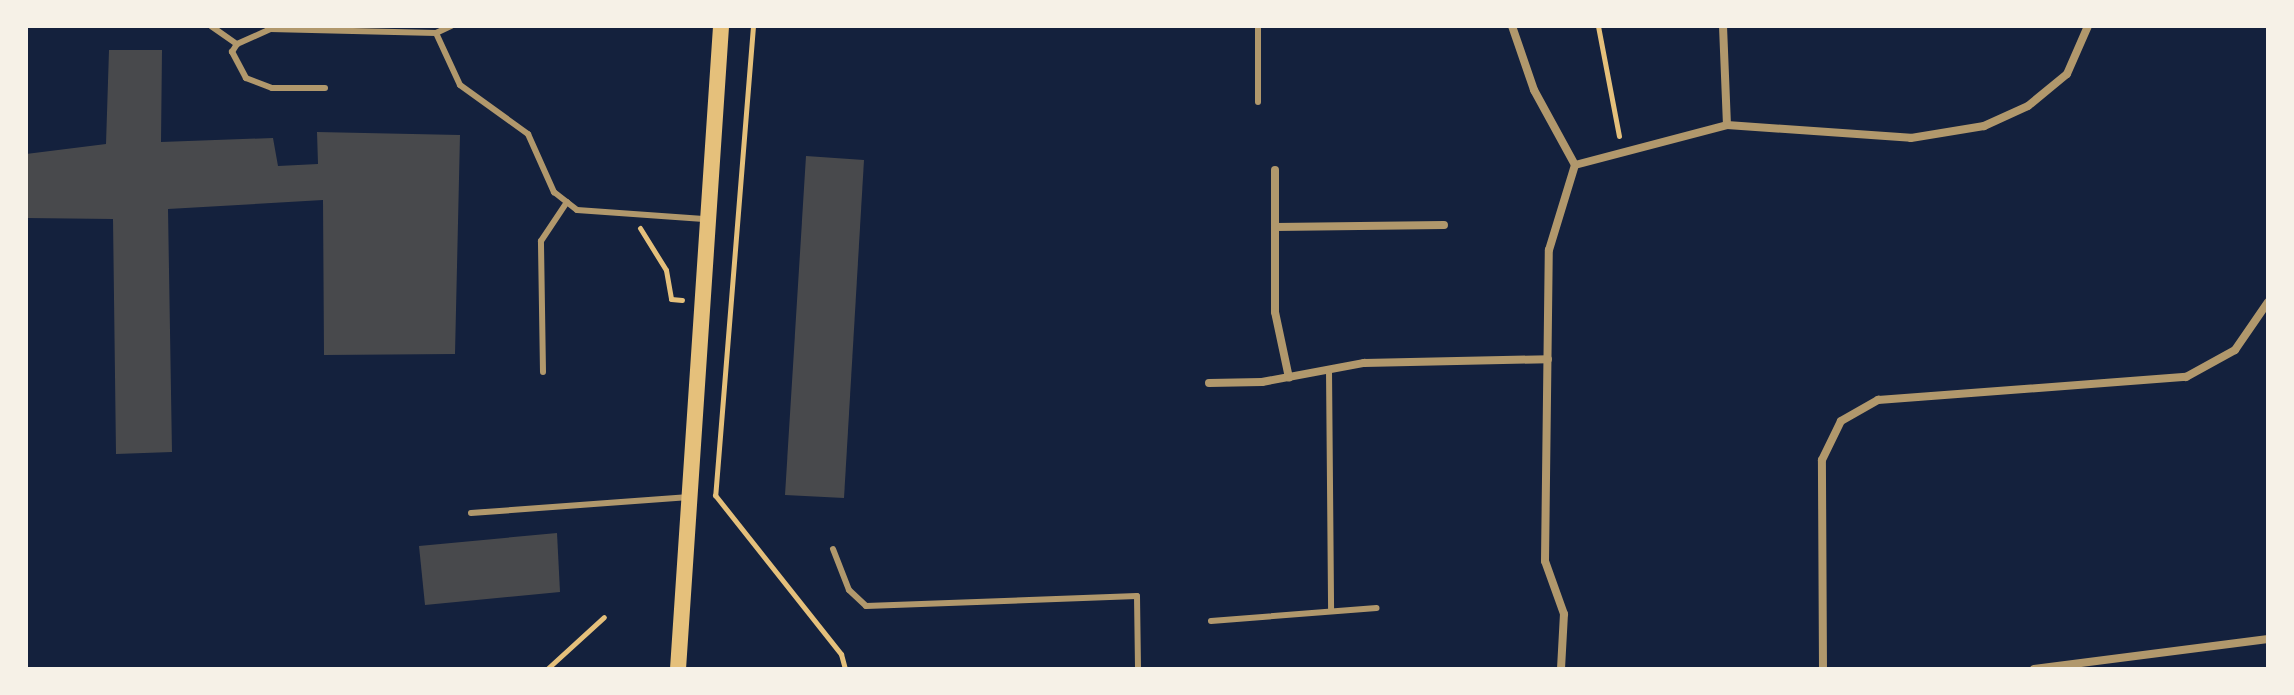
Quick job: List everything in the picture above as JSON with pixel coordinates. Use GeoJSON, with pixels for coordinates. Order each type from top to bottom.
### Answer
{"type":"FeatureCollection","features":[{"type":"Feature","properties":{"kind":"main road"},"geometry":{"type":"LineString","coordinates":[[678,669],[704,219],[721,26]]}},
{"type":"Feature","properties":{"kind":"street"},"geometry":{"type":"LineString","coordinates":[[1512,26],[1534,90],[1575,165],[1549,250],[1545,561],[1564,614],[1561,669]]}},
{"type":"Feature","properties":{"kind":"street"},"geometry":{"type":"LineString","coordinates":[[1723,26],[1727,125]]}},
{"type":"Feature","properties":{"kind":"street"},"geometry":{"type":"LineString","coordinates":[[1575,165],[1727,125],[1911,138],[1984,126],[2028,106],[2067,74],[2088,26]]}},
{"type":"Feature","properties":{"kind":"street"},"geometry":{"type":"LineString","coordinates":[[1275,170],[1275,312],[1289,378]]}},
{"type":"Feature","properties":{"kind":"street"},"geometry":{"type":"LineString","coordinates":[[1275,227],[1444,225]]}},
{"type":"Feature","properties":{"kind":"street"},"geometry":{"type":"LineString","coordinates":[[1823,669],[1822,460],[1828,440],[1849,414],[1878,400],[2186,377],[2211,368],[2257,325],[2268,302]]}},
{"type":"Feature","properties":{"kind":"street"},"geometry":{"type":"LineString","coordinates":[[2257,325],[2268,328]]}},
{"type":"Feature","properties":{"kind":"street"},"geometry":{"type":"LineString","coordinates":[[1209,383],[1289,378],[1364,363],[1548,359]]}},
{"type":"Feature","properties":{"kind":"street"},"geometry":{"type":"LineString","coordinates":[[2034,669],[2268,639]]}},
{"type":"Feature","properties":{"kind":"lane"},"geometry":{"type":"LineString","coordinates":[[211,26],[237,44]]}},
{"type":"Feature","properties":{"kind":"lane"},"geometry":{"type":"LineString","coordinates":[[325,88],[272,88],[246,78],[232,52],[237,44],[270,27],[436,33],[451,26]]}},
{"type":"Feature","properties":{"kind":"lane"},"geometry":{"type":"LineString","coordinates":[[1258,26],[1258,102]]}},
{"type":"Feature","properties":{"kind":"lane"},"geometry":{"type":"LineString","coordinates":[[436,33],[460,85],[528,134],[554,192],[577,210],[704,219]]}},
{"type":"Feature","properties":{"kind":"lane"},"geometry":{"type":"LineString","coordinates":[[543,372],[541,241],[567,202]]}},
{"type":"Feature","properties":{"kind":"lane"},"geometry":{"type":"LineString","coordinates":[[1329,370],[1331,611]]}},
{"type":"Feature","properties":{"kind":"lane"},"geometry":{"type":"LineString","coordinates":[[471,513],[689,497]]}},
{"type":"Feature","properties":{"kind":"lane"},"geometry":{"type":"LineString","coordinates":[[833,549],[849,590],[866,606],[1137,596],[1138,669]]}},
{"type":"Feature","properties":{"kind":"lane"},"geometry":{"type":"LineString","coordinates":[[1211,621],[1376,608]]}},
{"type":"Feature","properties":{"kind":"path"},"geometry":{"type":"LineString","coordinates":[[753,26],[715,495],[841,654],[845,669]]}},
{"type":"Feature","properties":{"kind":"path"},"geometry":{"type":"LineString","coordinates":[[1598,26],[1620,153]]}},
{"type":"Feature","properties":{"kind":"path"},"geometry":{"type":"LineString","coordinates":[[631,214],[666,270],[671,299],[731,300]]}},
{"type":"Feature","properties":{"kind":"path"},"geometry":{"type":"LineString","coordinates":[[547,669],[604,617]]}},
{"type":"Feature","properties":{"kind":"building"},"geometry":{"type":"Polygon","coordinates":[[[109,50],[162,50],[161,142],[273,138],[278,166],[318,164],[317,132],[460,135],[455,354],[324,355],[323,200],[168,209],[172,452],[116,454],[113,219],[26,218],[26,154],[106,144],[109,50]]]}},
{"type":"Feature","properties":{"kind":"building"},"geometry":{"type":"Polygon","coordinates":[[[806,156],[864,160],[844,498],[785,495],[806,156]]]}},
{"type":"Feature","properties":{"kind":"building"},"geometry":{"type":"Polygon","coordinates":[[[557,533],[560,592],[425,605],[419,546],[557,533]]]}}]}
